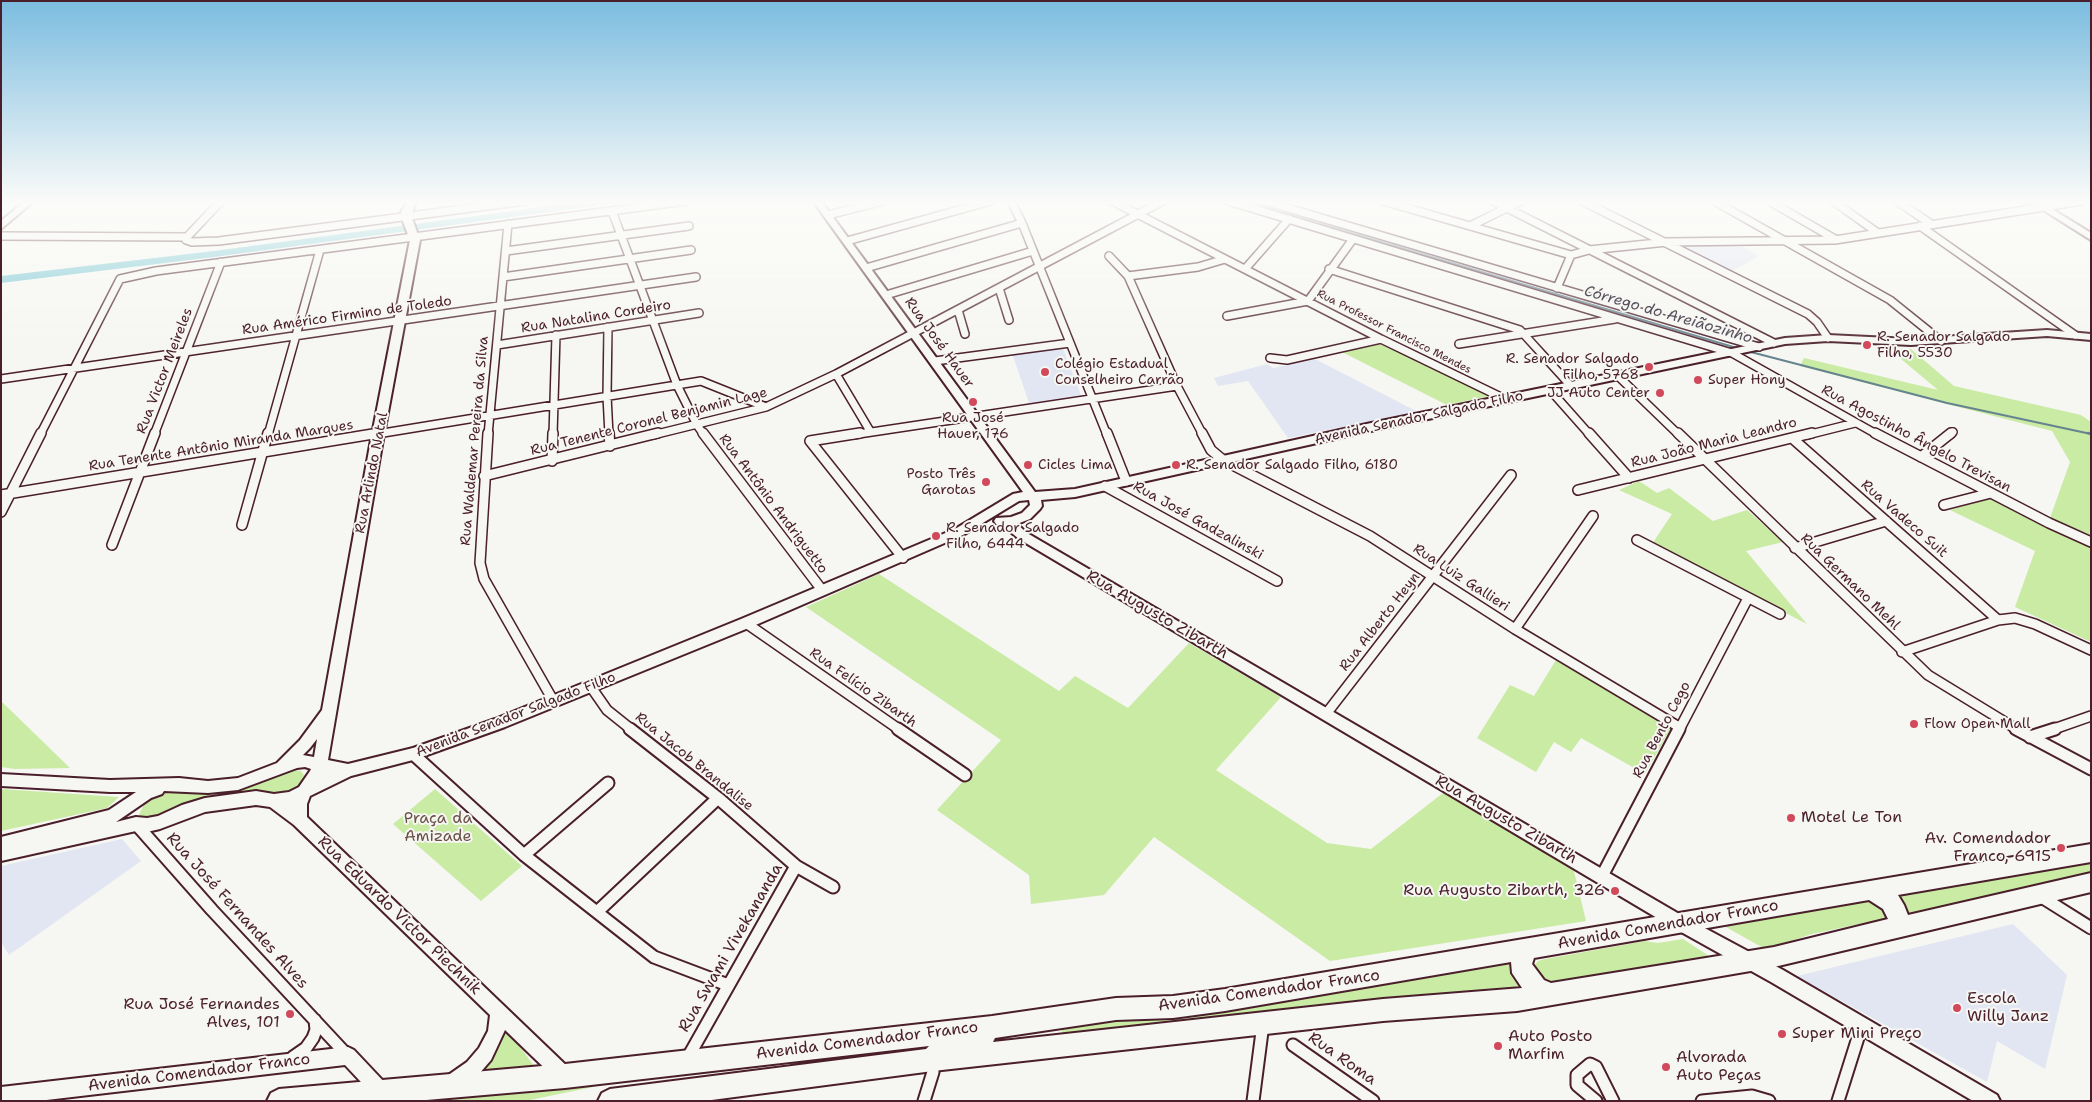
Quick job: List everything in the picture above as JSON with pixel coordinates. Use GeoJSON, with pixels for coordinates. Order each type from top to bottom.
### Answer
{"type":"FeatureCollection","features":[{"type":"Feature","properties":{"kind":"highway","name":"Avenida Comendador Franco"},"geometry":{"type":"LineString","coordinates":[[279,1101],[564,1076],[992,1027],[1116,1009],[1173,1007],[1225,1000],[2091,853]]}},
{"type":"Feature","properties":{"kind":"highway","name":"Avenida Comendador Franco"},"geometry":{"type":"LineString","coordinates":[[610,1101],[933,1060],[1383,1010],[1517,1000],[1749,962],[2091,882]]}},
{"type":"Feature","properties":{"kind":"highway"},"geometry":{"type":"LineString","coordinates":[[1870,891],[1880,894],[1898,912],[1898,923],[1890,930]]}},
{"type":"Feature","properties":{"kind":"highway"},"geometry":{"type":"LineString","coordinates":[[1524,950],[1521,964],[1523,972],[1536,988],[1550,994]]}},
{"type":"Feature","properties":{"kind":"highway"},"geometry":{"type":"LineString","coordinates":[[933,1060],[942,1045],[973,1040],[985,1035],[992,1027]]}},
{"type":"Feature","properties":{"kind":"main road","name":"Rua Arlindo Natal"},"geometry":{"type":"LineString","coordinates":[[304,792],[314,777],[320,763],[378,435],[401,320],[411,252]]}},
{"type":"Feature","properties":{"kind":"main road","name":"Rua José Hauer"},"geometry":{"type":"LineString","coordinates":[[855,252],[913,334],[935,361],[1018,479],[1033,496]]}},
{"type":"Feature","properties":{"kind":"main road","name":"Avenida Senador Salgado Filho"},"geometry":{"type":"LineString","coordinates":[[1,854],[136,824],[160,822],[205,804],[256,798],[274,801],[291,798],[348,770],[414,754],[554,702],[903,558],[959,532],[1018,497],[1075,493],[1785,341],[1828,338],[1903,342],[1941,341],[2023,334],[2091,337]]}},
{"type":"Feature","properties":{"kind":"main road"},"geometry":{"type":"LineString","coordinates":[[1012,500],[1020,487],[1018,479]]}},
{"type":"Feature","properties":{"kind":"main road","name":"Avenida Senador Salgado Filho"},"geometry":{"type":"LineString","coordinates":[[959,532],[1005,522],[1075,493]]}},
{"type":"Feature","properties":{"kind":"main road"},"geometry":{"type":"LineString","coordinates":[[1023,536],[1020,526],[1036,506],[1033,496]]}},
{"type":"Feature","properties":{"kind":"main road"},"geometry":{"type":"LineString","coordinates":[[997,509],[995,517],[1005,522]]}},
{"type":"Feature","properties":{"kind":"main road","name":"Rua Augusto Zibarth"},"geometry":{"type":"LineString","coordinates":[[1005,522],[1023,536],[1680,923],[1991,1101]]}},
{"type":"Feature","properties":{"kind":"main road","name":"Rua Arlindo Natal"},"geometry":{"type":"LineString","coordinates":[[283,766],[305,744],[328,712]]}},
{"type":"Feature","properties":{"kind":"main road"},"geometry":{"type":"LineString","coordinates":[[3,779],[110,786],[166,785],[208,787],[238,784],[283,766],[305,761],[348,770]]}},
{"type":"Feature","properties":{"kind":"main road"},"geometry":{"type":"LineString","coordinates":[[1,844],[113,816],[146,793],[166,785]]}},
{"type":"Feature","properties":{"kind":"main road"},"geometry":{"type":"LineString","coordinates":[[110,786],[136,800]]}},
{"type":"Feature","properties":{"kind":"main road"},"geometry":{"type":"LineString","coordinates":[[299,820],[299,804],[304,792]]}},
{"type":"Feature","properties":{"kind":"main road"},"geometry":{"type":"LineString","coordinates":[[136,800],[131,810],[132,818],[136,824]]}},
{"type":"Feature","properties":{"kind":"main road","name":"Rua Eduardo Victor Piechnik"},"geometry":{"type":"LineString","coordinates":[[274,801],[299,820],[564,1076]]}},
{"type":"Feature","properties":{"kind":"main road"},"geometry":{"type":"LineString","coordinates":[[442,1087],[473,1068],[485,1054],[496,1033],[499,1012]]}},
{"type":"Feature","properties":{"kind":"main road"},"geometry":{"type":"LineString","coordinates":[[348,1056],[381,1091]]}},
{"type":"Feature","properties":{"kind":"main road","name":"Avenida Comendador Franco"},"geometry":{"type":"LineString","coordinates":[[1,1096],[348,1056]]}},
{"type":"Feature","properties":{"kind":"street"},"geometry":{"type":"LineString","coordinates":[[1,512],[6,495],[75,369],[120,279],[156,271],[300,252]]}},
{"type":"Feature","properties":{"kind":"street"},"geometry":{"type":"LineString","coordinates":[[242,525],[264,453],[319,252]]}},
{"type":"Feature","properties":{"kind":"street","name":"Rua Waldemar Pereira da Silva"},"geometry":{"type":"LineString","coordinates":[[506,252],[484,476],[480,563],[484,579],[554,702]]}},
{"type":"Feature","properties":{"kind":"street","name":"Rua Antônio Andriguetto"},"geometry":{"type":"LineString","coordinates":[[627,252],[677,385],[697,424],[822,590]]}},
{"type":"Feature","properties":{"kind":"street"},"geometry":{"type":"LineString","coordinates":[[503,277],[672,252]]}},
{"type":"Feature","properties":{"kind":"street"},"geometry":{"type":"LineString","coordinates":[[866,268],[920,252]]}},
{"type":"Feature","properties":{"kind":"street"},"geometry":{"type":"LineString","coordinates":[[886,295],[1028,252]]}},
{"type":"Feature","properties":{"kind":"street"},"geometry":{"type":"LineString","coordinates":[[1034,252],[1126,482]]}},
{"type":"Feature","properties":{"kind":"street","name":"Rua Tenente Coronel Benjamin Lage"},"geometry":{"type":"LineString","coordinates":[[484,476],[766,407],[836,374],[1065,252]]}},
{"type":"Feature","properties":{"kind":"street","name":"Rua Professor Francisco Mendes"},"geometry":{"type":"LineString","coordinates":[[1212,252],[1381,339],[1506,400]]}},
{"type":"Feature","properties":{"kind":"street"},"geometry":{"type":"LineString","coordinates":[[1245,268],[1259,252]]}},
{"type":"Feature","properties":{"kind":"street"},"geometry":{"type":"LineString","coordinates":[[1227,316],[1308,301],[1342,252]]}},
{"type":"Feature","properties":{"kind":"street"},"geometry":{"type":"LineString","coordinates":[[1397,252],[1617,319],[1745,350]]}},
{"type":"Feature","properties":{"kind":"street"},"geometry":{"type":"LineString","coordinates":[[1437,252],[1557,288],[1745,350]]}},
{"type":"Feature","properties":{"kind":"street"},"geometry":{"type":"LineString","coordinates":[[1565,252],[1571,254],[1578,252]]}},
{"type":"Feature","properties":{"kind":"street"},"geometry":{"type":"LineString","coordinates":[[1594,252],[1774,343]]}},
{"type":"Feature","properties":{"kind":"street"},"geometry":{"type":"LineString","coordinates":[[1687,252],[1808,314],[1817,322],[1828,338]]}},
{"type":"Feature","properties":{"kind":"street"},"geometry":{"type":"LineString","coordinates":[[1806,252],[1890,300],[1941,341]]}},
{"type":"Feature","properties":{"kind":"street"},"geometry":{"type":"LineString","coordinates":[[1958,252],[2075,335]]}},
{"type":"Feature","properties":{"kind":"street"},"geometry":{"type":"LineString","coordinates":[[1557,288],[1571,254]]}},
{"type":"Feature","properties":{"kind":"street"},"geometry":{"type":"LineString","coordinates":[[1109,256],[1128,276],[1177,386],[1211,450],[1223,460]]}},
{"type":"Feature","properties":{"kind":"street"},"geometry":{"type":"LineString","coordinates":[[1128,276],[1198,267],[1225,259]]}},
{"type":"Feature","properties":{"kind":"street","name":"Rua Victor Meireles"},"geometry":{"type":"LineString","coordinates":[[112,545],[221,262]]}},
{"type":"Feature","properties":{"kind":"street"},"geometry":{"type":"LineString","coordinates":[[1329,269],[1520,330],[1571,386]]}},
{"type":"Feature","properties":{"kind":"street","name":"Rua Américo Firmino de Toledo"},"geometry":{"type":"LineString","coordinates":[[1,379],[696,277]]}},
{"type":"Feature","properties":{"kind":"street"},"geometry":{"type":"LineString","coordinates":[[999,288],[1009,320]]}},
{"type":"Feature","properties":{"kind":"street"},"geometry":{"type":"LineString","coordinates":[[958,310],[965,334]]}},
{"type":"Feature","properties":{"kind":"street","name":"Rua Natalina Cordeiro"},"geometry":{"type":"LineString","coordinates":[[497,345],[699,313]]}},
{"type":"Feature","properties":{"kind":"street"},"geometry":{"type":"LineString","coordinates":[[1459,344],[1617,319]]}},
{"type":"Feature","properties":{"kind":"street"},"geometry":{"type":"LineString","coordinates":[[608,327],[610,446]]}},
{"type":"Feature","properties":{"kind":"street"},"geometry":{"type":"LineString","coordinates":[[552,460],[556,335]]}},
{"type":"Feature","properties":{"kind":"street"},"geometry":{"type":"LineString","coordinates":[[1270,358],[1287,360],[1381,339]]}},
{"type":"Feature","properties":{"kind":"street"},"geometry":{"type":"LineString","coordinates":[[935,361],[1070,343]]}},
{"type":"Feature","properties":{"kind":"street","name":"Rua Agostinho Ângelo Trevisan"},"geometry":{"type":"LineString","coordinates":[[1745,350],[1855,423],[2091,542]]}},
{"type":"Feature","properties":{"kind":"street"},"geometry":{"type":"LineString","coordinates":[[836,374],[870,431]]}},
{"type":"Feature","properties":{"kind":"street","name":"Rua Germano Mehl"},"geometry":{"type":"LineString","coordinates":[[1619,377],[1928,675],[1953,692],[2030,737],[2091,769]]}},
{"type":"Feature","properties":{"kind":"street","name":"Rua Tenente Antônio Miranda Marques"},"geometry":{"type":"LineString","coordinates":[[6,495],[701,381],[766,407]]}},
{"type":"Feature","properties":{"kind":"street"},"geometry":{"type":"LineString","coordinates":[[903,558],[810,441],[1092,397],[1177,386]]}},
{"type":"Feature","properties":{"kind":"street"},"geometry":{"type":"LineString","coordinates":[[1551,391],[1629,478]]}},
{"type":"Feature","properties":{"kind":"street","name":"Rua João Maria Leandro"},"geometry":{"type":"LineString","coordinates":[[1578,490],[1855,423]]}},
{"type":"Feature","properties":{"kind":"street"},"geometry":{"type":"LineString","coordinates":[[1922,457],[1953,432]]}},
{"type":"Feature","properties":{"kind":"street","name":"Rua Vadeco Suit"},"geometry":{"type":"LineString","coordinates":[[1792,438],[1998,620]]}},
{"type":"Feature","properties":{"kind":"street","name":"Rua Luiz Gallieri"},"geometry":{"type":"LineString","coordinates":[[1223,460],[1370,536],[1515,629],[1679,727]]}},
{"type":"Feature","properties":{"kind":"street","name":"Rua Alberto Heyn"},"geometry":{"type":"LineString","coordinates":[[1326,714],[1511,475]]}},
{"type":"Feature","properties":{"kind":"street","name":"Rua José Gadzalinski"},"geometry":{"type":"LineString","coordinates":[[1105,486],[1277,581]]}},
{"type":"Feature","properties":{"kind":"street"},"geometry":{"type":"LineString","coordinates":[[1944,505],[1991,493]]}},
{"type":"Feature","properties":{"kind":"street"},"geometry":{"type":"LineString","coordinates":[[1515,629],[1593,516]]}},
{"type":"Feature","properties":{"kind":"street"},"geometry":{"type":"LineString","coordinates":[[1795,548],[1886,521]]}},
{"type":"Feature","properties":{"kind":"street"},"geometry":{"type":"LineString","coordinates":[[1637,540],[1780,614]]}},
{"type":"Feature","properties":{"kind":"street","name":"Rua Bento Cego"},"geometry":{"type":"LineString","coordinates":[[1602,876],[1748,598]]}},
{"type":"Feature","properties":{"kind":"street"},"geometry":{"type":"LineString","coordinates":[[1902,652],[1998,620],[2015,618],[2035,624],[2091,650]]}},
{"type":"Feature","properties":{"kind":"street","name":"Rua Felício Zibarth"},"geometry":{"type":"LineString","coordinates":[[746,623],[965,775]]}},
{"type":"Feature","properties":{"kind":"street","name":"Rua Jacob Brandalise"},"geometry":{"type":"LineString","coordinates":[[591,687],[607,710],[718,798],[784,855]]}},
{"type":"Feature","properties":{"kind":"street"},"geometry":{"type":"LineString","coordinates":[[2030,737],[2091,716]]}},
{"type":"Feature","properties":{"kind":"street"},"geometry":{"type":"LineString","coordinates":[[414,754],[524,855],[654,957],[728,985]]}},
{"type":"Feature","properties":{"kind":"street"},"geometry":{"type":"LineString","coordinates":[[524,855],[608,783]]}},
{"type":"Feature","properties":{"kind":"street"},"geometry":{"type":"LineString","coordinates":[[597,912],[718,798]]}},
{"type":"Feature","properties":{"kind":"street","name":"Rua José Fernandes Alves"},"geometry":{"type":"LineString","coordinates":[[136,824],[212,910],[348,1056]]}},
{"type":"Feature","properties":{"kind":"street","name":"Rua Swami Vivekananda"},"geometry":{"type":"LineString","coordinates":[[685,1062],[796,866],[784,855]]}},
{"type":"Feature","properties":{"kind":"street"},"geometry":{"type":"LineString","coordinates":[[796,866],[832,887]]}},
{"type":"Feature","properties":{"kind":"street"},"geometry":{"type":"LineString","coordinates":[[2038,894],[2091,928]]}},
{"type":"Feature","properties":{"kind":"street"},"geometry":{"type":"LineString","coordinates":[[280,1064],[306,1048],[316,1030],[315,1020]]}},
{"type":"Feature","properties":{"kind":"street"},"geometry":{"type":"LineString","coordinates":[[1253,1101],[1263,1024]]}},
{"type":"Feature","properties":{"kind":"street"},"geometry":{"type":"LineString","coordinates":[[1838,1101],[1862,1026]]}},
{"type":"Feature","properties":{"kind":"street","name":"Rua Roma"},"geometry":{"type":"LineString","coordinates":[[1293,1045],[1373,1101]]}},
{"type":"Feature","properties":{"kind":"street"},"geometry":{"type":"LineString","coordinates":[[924,1101],[933,1072],[933,1060]]}},
{"type":"Feature","properties":{"kind":"street"},"geometry":{"type":"LineString","coordinates":[[1596,1101],[1577,1085],[1577,1075],[1590,1064],[1596,1068],[1613,1101]]}},
{"type":"Feature","properties":{"kind":"street"},"geometry":{"type":"LineString","coordinates":[[1702,1101],[1752,1096],[1769,1101]]}},
{"type":"Feature","properties":{"kind":"shaded area"},"geometry":{"type":"Polygon","coordinates":[[[1696,252],[1753,252],[1759,256],[1733,271],[1696,252]]]}},
{"type":"Feature","properties":{"kind":"shaded area","name":"Colégio Estadual Conselheiro Carrão"},"geometry":{"type":"Polygon","coordinates":[[[1062,346],[1081,395],[1029,403],[1012,353],[1062,346]]]}},
{"type":"Feature","properties":{"kind":"shaded area"},"geometry":{"type":"Polygon","coordinates":[[[1315,359],[1418,412],[1288,438],[1248,381],[1218,386],[1214,378],[1267,364],[1273,368],[1315,359]]]}},
{"type":"Feature","properties":{"kind":"shaded area"},"geometry":{"type":"Polygon","coordinates":[[[122,839],[141,861],[9,955],[1,942],[1,866],[122,839]]]}},
{"type":"Feature","properties":{"kind":"shaded area","name":"Escola Willy Janz"},"geometry":{"type":"Polygon","coordinates":[[[2013,924],[2067,975],[2045,1069],[1997,1041],[1987,1082],[1797,976],[2013,924]]]}},
{"type":"Feature","properties":{"kind":"green space"},"geometry":{"type":"Polygon","coordinates":[[[1386,343],[1490,396],[1447,405],[1342,352],[1386,343]]]}},
{"type":"Feature","properties":{"kind":"green space"},"geometry":{"type":"Polygon","coordinates":[[[1888,348],[1911,349],[1954,386],[2081,415],[2091,422],[2091,535],[2050,518],[2070,462],[2052,431],[1800,366],[1804,358],[1938,390],[1888,348]]]}},
{"type":"Feature","properties":{"kind":"green space"},"geometry":{"type":"Polygon","coordinates":[[[1639,481],[1657,493],[1669,488],[1713,521],[1747,510],[1783,542],[1746,551],[1807,624],[1652,544],[1672,514],[1619,490],[1639,481]]]}},
{"type":"Feature","properties":{"kind":"green space"},"geometry":{"type":"Polygon","coordinates":[[[1991,498],[2091,547],[2091,642],[2015,607],[2035,551],[1950,510],[1991,498]]]}},
{"type":"Feature","properties":{"kind":"green space"},"geometry":{"type":"Polygon","coordinates":[[[879,574],[1059,691],[1075,676],[1128,708],[1189,643],[1281,697],[1216,770],[1327,843],[1371,849],[1443,793],[1572,863],[1586,921],[1330,961],[1154,837],[1104,895],[1031,904],[1029,875],[937,810],[1001,740],[806,607],[879,574]]]}},
{"type":"Feature","properties":{"kind":"green space"},"geometry":{"type":"Polygon","coordinates":[[[1556,660],[1671,728],[1645,774],[1581,738],[1571,752],[1554,742],[1536,772],[1477,738],[1510,685],[1534,696],[1556,660]]]}},
{"type":"Feature","properties":{"kind":"green space"},"geometry":{"type":"Polygon","coordinates":[[[1,701],[70,768],[14,769],[1,767],[1,701]]]}},
{"type":"Feature","properties":{"kind":"green space"},"geometry":{"type":"Polygon","coordinates":[[[291,769],[301,771],[304,775],[300,784],[287,795],[141,819],[139,815],[145,802],[157,793],[226,792],[243,789],[291,769]]]}},
{"type":"Feature","properties":{"kind":"green space"},"geometry":{"type":"Polygon","coordinates":[[[1,789],[119,797],[107,808],[1,831],[1,789]]]}},
{"type":"Feature","properties":{"kind":"green space","name":"Praça da Amizade"},"geometry":{"type":"Polygon","coordinates":[[[435,789],[522,866],[481,901],[393,824],[435,789]]]}},
{"type":"Feature","properties":{"kind":"green space"},"geometry":{"type":"Polygon","coordinates":[[[2091,858],[2091,882],[1905,921],[1890,894],[2091,858]]]}},
{"type":"Feature","properties":{"kind":"green space"},"geometry":{"type":"Polygon","coordinates":[[[1871,897],[1892,917],[1812,934],[1765,949],[1717,922],[1871,897]]]}},
{"type":"Feature","properties":{"kind":"green space"},"geometry":{"type":"Polygon","coordinates":[[[1683,939],[1709,956],[1546,985],[1532,968],[1538,961],[1545,959],[1645,941],[1658,943],[1683,939]]]}},
{"type":"Feature","properties":{"kind":"green space"},"geometry":{"type":"Polygon","coordinates":[[[1517,961],[1533,988],[1062,1040],[1062,1030],[1105,1022],[1332,993],[1517,961]]]}},
{"type":"Feature","properties":{"kind":"green space"},"geometry":{"type":"Polygon","coordinates":[[[504,1026],[534,1066],[483,1070],[498,1047],[504,1026]]]}},
{"type":"Feature","properties":{"kind":"green space"},"geometry":{"type":"Polygon","coordinates":[[[671,1071],[525,1101],[376,1101],[671,1071]]]}},
{"type":"Feature","properties":{"kind":"waterway"},"geometry":{"type":"LineString","coordinates":[[1,280],[226,252]]}},
{"type":"Feature","properties":{"kind":"waterway","name":"Córrego do Areiãozinho"},"geometry":{"type":"LineString","coordinates":[[1416,252],[1740,349]]}},
{"type":"Feature","properties":{"kind":"waterway","name":"Córrego do Areiãozinho"},"geometry":{"type":"LineString","coordinates":[[1747,351],[1947,403],[2091,434],[2088,433]]}},
{"type":"Feature","properties":{"kind":"place","name":"R. Senador Salgado Filho, 5530"},"geometry":{"type":"Point","coordinates":[1867,345]}},
{"type":"Feature","properties":{"kind":"place","name":"R. Senador Salgado Filho, 5768"},"geometry":{"type":"Point","coordinates":[1649,367]}},
{"type":"Feature","properties":{"kind":"place","name":"Colégio Estadual Conselheiro Carrão"},"geometry":{"type":"Point","coordinates":[1045,372]}},
{"type":"Feature","properties":{"kind":"place","name":"Super Hony"},"geometry":{"type":"Point","coordinates":[1698,380]}},
{"type":"Feature","properties":{"kind":"place","name":"JJ Auto Center"},"geometry":{"type":"Point","coordinates":[1660,393]}},
{"type":"Feature","properties":{"kind":"place","name":"Rua José Hauer, 176"},"geometry":{"type":"Point","coordinates":[973,402]}},
{"type":"Feature","properties":{"kind":"place","name":"Cicles Lima"},"geometry":{"type":"Point","coordinates":[1028,465]}},
{"type":"Feature","properties":{"kind":"place","name":"R. Senador Salgado Filho, 6180"},"geometry":{"type":"Point","coordinates":[1176,465]}},
{"type":"Feature","properties":{"kind":"place","name":"Posto Três Garotas"},"geometry":{"type":"Point","coordinates":[986,482]}},
{"type":"Feature","properties":{"kind":"place","name":"R. Senador Salgado Filho, 6444"},"geometry":{"type":"Point","coordinates":[936,536]}},
{"type":"Feature","properties":{"kind":"place","name":"Flow Open Mall"},"geometry":{"type":"Point","coordinates":[1914,724]}},
{"type":"Feature","properties":{"kind":"place","name":"Motel Le Ton"},"geometry":{"type":"Point","coordinates":[1791,818]}},
{"type":"Feature","properties":{"kind":"place","name":"Av. Comendador Franco, 6915"},"geometry":{"type":"Point","coordinates":[2061,848]}},
{"type":"Feature","properties":{"kind":"place","name":"Rua Augusto Zibarth, 326"},"geometry":{"type":"Point","coordinates":[1615,891]}},
{"type":"Feature","properties":{"kind":"place","name":"Escola Willy Janz"},"geometry":{"type":"Point","coordinates":[1957,1008]}},
{"type":"Feature","properties":{"kind":"place","name":"Rua José Fernandes Alves, 101"},"geometry":{"type":"Point","coordinates":[290,1014]}},
{"type":"Feature","properties":{"kind":"place","name":"Super Mini Preço"},"geometry":{"type":"Point","coordinates":[1782,1034]}},
{"type":"Feature","properties":{"kind":"place","name":"Auto Posto Marfim"},"geometry":{"type":"Point","coordinates":[1498,1046]}},
{"type":"Feature","properties":{"kind":"place","name":"Alvorada Auto Peças"},"geometry":{"type":"Point","coordinates":[1666,1067]}}]}
